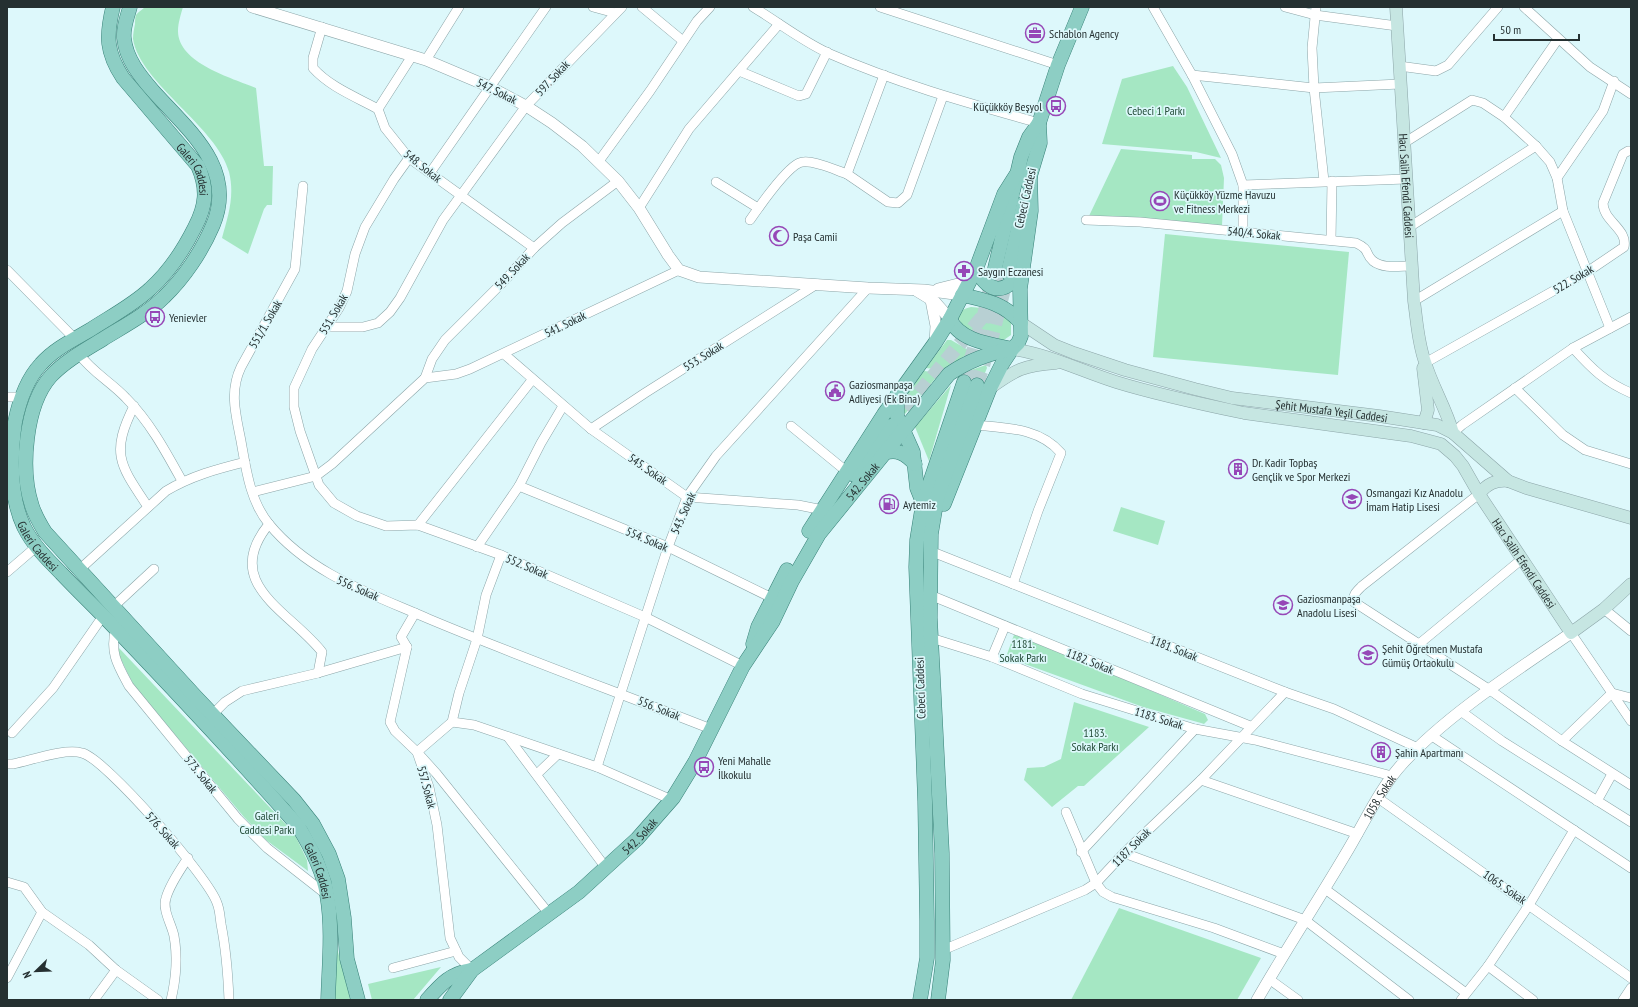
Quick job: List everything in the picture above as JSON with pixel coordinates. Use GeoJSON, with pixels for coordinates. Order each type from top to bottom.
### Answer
{"type":"FeatureCollection","features":[{"type":"Feature","properties":{"kind":"main road","name":"Galeri Caddesi"},"geometry":{"type":"LineString","coordinates":[[113,7],[108,36],[113,63],[123,78],[198,166],[205,185],[204,205],[192,235],[178,256],[150,289],[75,339],[41,364],[32,376],[22,397],[12,440],[13,490],[18,514],[36,547],[108,611],[213,714],[294,800],[313,824],[338,879],[344,918],[347,959],[358,1000]]}},
{"type":"Feature","properties":{"kind":"main road","name":"Galeri Caddesi"},"geometry":{"type":"LineString","coordinates":[[130,7],[124,28],[124,40],[132,63],[148,86],[208,156],[216,170],[219,182],[219,205],[217,216],[208,237],[197,255],[168,294],[140,315],[57,370],[39,393],[29,426],[26,473],[32,506],[45,532],[79,570],[108,611],[116,628],[298,826],[316,861],[327,895],[330,927],[328,1000]]}},
{"type":"Feature","properties":{"kind":"main road","name":"Cebeci Caddesi"},"geometry":{"type":"LineString","coordinates":[[994,268],[1023,174],[1040,143],[1039,123],[1058,65],[1082,7]]}},
{"type":"Feature","properties":{"kind":"main road","name":"Hacı Salih Efendi Caddesi"},"geometry":{"type":"LineString","coordinates":[[1396,7],[1398,66],[1410,226],[1411,266],[1420,344],[1425,363]]}},
{"type":"Feature","properties":{"kind":"main road","name":"Cebeci Caddesi"},"geometry":{"type":"LineString","coordinates":[[920,1000],[927,958],[925,801],[916,540],[923,503],[977,385],[1018,343],[1021,336],[1021,323],[1015,272],[1023,174]]}},
{"type":"Feature","properties":{"kind":"main road","name":"542. Sokak"},"geometry":{"type":"LineString","coordinates":[[750,653],[758,627],[772,598],[807,535],[846,471],[897,394],[934,344],[950,319],[973,275],[1004,194],[1023,174]]}},
{"type":"Feature","properties":{"kind":"main road"},"geometry":{"type":"LineString","coordinates":[[973,275],[985,284],[997,288],[1010,284],[1015,272]]}},
{"type":"Feature","properties":{"kind":"main road"},"geometry":{"type":"LineString","coordinates":[[962,295],[993,302],[1012,313],[1021,323]]}},
{"type":"Feature","properties":{"kind":"main road"},"geometry":{"type":"LineString","coordinates":[[950,319],[955,328],[967,336],[1012,349]]}},
{"type":"Feature","properties":{"kind":"main road","name":"Şehit Mustafa Yeşil Caddesi"},"geometry":{"type":"LineString","coordinates":[[1021,323],[1054,345],[1074,353],[1125,370],[1195,389],[1232,398],[1437,425],[1453,433],[1508,482],[1631,518]]}},
{"type":"Feature","properties":{"kind":"main road","name":"542. Sokak"},"geometry":{"type":"LineString","coordinates":[[472,970],[550,915],[606,868],[641,834],[672,800],[696,762],[711,729],[750,653],[773,621],[792,582],[819,534],[884,453],[897,428],[949,374],[975,359],[994,352],[1012,349]]}},
{"type":"Feature","properties":{"kind":"main road","name":"Şehit Mustafa Yeşil Caddesi"},"geometry":{"type":"LineString","coordinates":[[1012,349],[1038,354],[1118,383],[1218,408],[1244,413],[1411,436],[1441,444],[1455,456],[1470,476],[1479,494]]}},
{"type":"Feature","properties":{"kind":"main road"},"geometry":{"type":"LineString","coordinates":[[931,534],[976,425],[977,385],[1010,374],[1029,365],[1062,362]]}},
{"type":"Feature","properties":{"kind":"main road"},"geometry":{"type":"LineString","coordinates":[[1424,423],[1428,410],[1422,370],[1425,363]]}},
{"type":"Feature","properties":{"kind":"main road"},"geometry":{"type":"LineString","coordinates":[[1425,363],[1447,412],[1453,433]]}},
{"type":"Feature","properties":{"kind":"main road","name":"Cebeci Caddesi"},"geometry":{"type":"LineString","coordinates":[[938,1000],[943,955],[942,853],[931,638],[931,534],[937,498],[977,385]]}},
{"type":"Feature","properties":{"kind":"main road"},"geometry":{"type":"LineString","coordinates":[[897,394],[897,428],[913,452],[917,488],[923,503]]}},
{"type":"Feature","properties":{"kind":"main road"},"geometry":{"type":"LineString","coordinates":[[823,510],[836,498],[897,428]]}},
{"type":"Feature","properties":{"kind":"main road"},"geometry":{"type":"LineString","coordinates":[[884,453],[897,451],[902,453],[915,464]]}},
{"type":"Feature","properties":{"kind":"main road"},"geometry":{"type":"LineString","coordinates":[[1479,494],[1491,483],[1500,481],[1508,482]]}},
{"type":"Feature","properties":{"kind":"main road","name":"Hacı Salih Efendi Caddesi"},"geometry":{"type":"LineString","coordinates":[[1479,494],[1571,633]]}},
{"type":"Feature","properties":{"kind":"main road","name":"1058. Sokak"},"geometry":{"type":"LineString","coordinates":[[1571,633],[1604,608],[1631,584]]}},
{"type":"Feature","properties":{"kind":"main road"},"geometry":{"type":"LineString","coordinates":[[927,958],[943,955]]}},
{"type":"Feature","properties":{"kind":"main road"},"geometry":{"type":"LineString","coordinates":[[427,1000],[447,979],[457,973],[472,970]]}},
{"type":"Feature","properties":{"kind":"main road"},"geometry":{"type":"LineString","coordinates":[[450,1000],[472,970]]}},
{"type":"Feature","properties":{"kind":"street","name":"547. Sokak"},"geometry":{"type":"LineString","coordinates":[[252,7],[426,60],[490,87],[526,106],[552,123],[599,162],[618,181],[639,208],[668,256],[679,270]]}},
{"type":"Feature","properties":{"kind":"street"},"geometry":{"type":"LineString","coordinates":[[426,60],[459,7]]}},
{"type":"Feature","properties":{"kind":"street"},"geometry":{"type":"LineString","coordinates":[[430,173],[546,7]]}},
{"type":"Feature","properties":{"kind":"street"},"geometry":{"type":"LineString","coordinates":[[593,7],[618,10]]}},
{"type":"Feature","properties":{"kind":"street"},"geometry":{"type":"LineString","coordinates":[[642,7],[683,41]]}},
{"type":"Feature","properties":{"kind":"street"},"geometry":{"type":"LineString","coordinates":[[599,162],[650,91],[683,41],[710,7]]}},
{"type":"Feature","properties":{"kind":"street"},"geometry":{"type":"LineString","coordinates":[[880,7],[1058,65]]}},
{"type":"Feature","properties":{"kind":"street"},"geometry":{"type":"LineString","coordinates":[[1154,7],[1224,136],[1243,185],[1243,232]]}},
{"type":"Feature","properties":{"kind":"street"},"geometry":{"type":"LineString","coordinates":[[1285,7],[1316,11],[1397,26]]}},
{"type":"Feature","properties":{"kind":"street"},"geometry":{"type":"LineString","coordinates":[[1398,66],[1436,71],[1448,65],[1498,7]]}},
{"type":"Feature","properties":{"kind":"street"},"geometry":{"type":"LineString","coordinates":[[1524,7],[1590,67],[1614,81],[1631,94]]}},
{"type":"Feature","properties":{"kind":"street"},"geometry":{"type":"LineString","coordinates":[[758,8],[779,24],[827,52],[884,75],[943,96],[1039,123]]}},
{"type":"Feature","properties":{"kind":"street","name":"597. Sokak"},"geometry":{"type":"LineString","coordinates":[[326,327],[371,325],[378,323],[390,312],[400,298],[443,220],[526,106],[618,10]]}},
{"type":"Feature","properties":{"kind":"street"},"geometry":{"type":"LineString","coordinates":[[1316,11],[1312,48],[1314,88],[1328,181],[1332,240]]}},
{"type":"Feature","properties":{"kind":"street"},"geometry":{"type":"LineString","coordinates":[[639,208],[690,130],[779,24]]}},
{"type":"Feature","properties":{"kind":"street"},"geometry":{"type":"LineString","coordinates":[[322,28],[313,58],[313,68],[336,87],[378,110],[412,56]]}},
{"type":"Feature","properties":{"kind":"street"},"geometry":{"type":"LineString","coordinates":[[1504,117],[1558,39]]}},
{"type":"Feature","properties":{"kind":"street"},"geometry":{"type":"LineString","coordinates":[[740,71],[799,96],[806,94],[827,52]]}},
{"type":"Feature","properties":{"kind":"street"},"geometry":{"type":"LineString","coordinates":[[847,174],[884,75]]}},
{"type":"Feature","properties":{"kind":"street"},"geometry":{"type":"LineString","coordinates":[[1192,75],[1314,88],[1400,84]]}},
{"type":"Feature","properties":{"kind":"street"},"geometry":{"type":"LineString","coordinates":[[1557,178],[1602,111],[1614,81]]}},
{"type":"Feature","properties":{"kind":"street"},"geometry":{"type":"LineString","coordinates":[[750,220],[758,208],[791,170],[800,163],[816,163],[847,174],[888,202],[898,203],[907,195],[943,96]]}},
{"type":"Feature","properties":{"kind":"street"},"geometry":{"type":"LineString","coordinates":[[1404,143],[1472,100],[1484,102],[1504,117],[1536,146],[1550,162],[1557,178],[1563,211],[1610,328]]}},
{"type":"Feature","properties":{"kind":"street","name":"548. Sokak"},"geometry":{"type":"LineString","coordinates":[[378,110],[385,128],[409,158],[534,248]]}},
{"type":"Feature","properties":{"kind":"street"},"geometry":{"type":"LineString","coordinates":[[1410,226],[1536,146]]}},
{"type":"Feature","properties":{"kind":"street","name":"522. Sokak"},"geometry":{"type":"LineString","coordinates":[[1425,363],[1587,272],[1624,246],[1624,237],[1603,211],[1603,203],[1624,154],[1629,151]]}},
{"type":"Feature","properties":{"kind":"street","name":"551. Sokak"},"geometry":{"type":"LineString","coordinates":[[316,476],[300,431],[294,408],[294,388],[303,366],[339,308],[347,291],[355,254],[365,227],[394,179],[409,158]]}},
{"type":"Feature","properties":{"kind":"street"},"geometry":{"type":"LineString","coordinates":[[1243,185],[1328,181],[1406,180]]}},
{"type":"Feature","properties":{"kind":"street","name":"549. Sokak"},"geometry":{"type":"LineString","coordinates":[[425,378],[432,359],[445,340],[506,279],[534,248],[562,223],[618,181]]}},
{"type":"Feature","properties":{"kind":"street"},"geometry":{"type":"LineString","coordinates":[[716,182],[758,208]]}},
{"type":"Feature","properties":{"kind":"street","name":"551/1. Sokak"},"geometry":{"type":"LineString","coordinates":[[245,462],[233,392],[236,379],[295,269],[303,186]]}},
{"type":"Feature","properties":{"kind":"street"},"geometry":{"type":"LineString","coordinates":[[1414,302],[1563,211]]}},
{"type":"Feature","properties":{"kind":"street","name":"540/4. Sokak"},"geometry":{"type":"LineString","coordinates":[[1086,220],[1140,222],[1356,243],[1365,247],[1372,260],[1382,266],[1411,266]]}},
{"type":"Feature","properties":{"kind":"street"},"geometry":{"type":"LineString","coordinates":[[7,270],[75,339]]}},
{"type":"Feature","properties":{"kind":"street"},"geometry":{"type":"LineString","coordinates":[[679,270],[699,277],[914,290],[930,295],[962,295]]}},
{"type":"Feature","properties":{"kind":"street","name":"541. Sokak"},"geometry":{"type":"LineString","coordinates":[[425,378],[456,374],[504,354],[679,270]]}},
{"type":"Feature","properties":{"kind":"street"},"geometry":{"type":"LineString","coordinates":[[930,295],[961,284],[973,275]]}},
{"type":"Feature","properties":{"kind":"street","name":"553. Sokak"},"geometry":{"type":"LineString","coordinates":[[591,429],[817,284]]}},
{"type":"Feature","properties":{"kind":"street","name":"543. Sokak"},"geometry":{"type":"LineString","coordinates":[[597,767],[668,547],[688,497],[721,450],[868,288]]}},
{"type":"Feature","properties":{"kind":"street"},"geometry":{"type":"LineString","coordinates":[[930,295],[950,319]]}},
{"type":"Feature","properties":{"kind":"street"},"geometry":{"type":"LineString","coordinates":[[930,295],[936,326],[934,344]]}},
{"type":"Feature","properties":{"kind":"street"},"geometry":{"type":"LineString","coordinates":[[1453,433],[1573,348],[1631,317]]}},
{"type":"Feature","properties":{"kind":"street"},"geometry":{"type":"LineString","coordinates":[[1573,348],[1589,365],[1612,385],[1631,393]]}},
{"type":"Feature","properties":{"kind":"street"},"geometry":{"type":"LineString","coordinates":[[79,354],[86,363],[134,406],[163,446],[182,481]]}},
{"type":"Feature","properties":{"kind":"street","name":"545. Sokak"},"geometry":{"type":"LineString","coordinates":[[504,354],[532,380],[591,429],[688,497]]}},
{"type":"Feature","properties":{"kind":"street"},"geometry":{"type":"LineString","coordinates":[[252,492],[316,476],[332,464],[425,378]]}},
{"type":"Feature","properties":{"kind":"street"},"geometry":{"type":"LineString","coordinates":[[418,525],[532,380]]}},
{"type":"Feature","properties":{"kind":"street"},"geometry":{"type":"LineString","coordinates":[[1515,388],[1563,435],[1585,450],[1631,464]]}},
{"type":"Feature","properties":{"kind":"street"},"geometry":{"type":"LineString","coordinates":[[7,397],[22,397]]}},
{"type":"Feature","properties":{"kind":"street"},"geometry":{"type":"LineString","coordinates":[[134,406],[123,427],[119,447],[121,463],[128,477],[148,506]]}},
{"type":"Feature","properties":{"kind":"street"},"geometry":{"type":"LineString","coordinates":[[477,547],[519,486],[541,443],[563,406]]}},
{"type":"Feature","properties":{"kind":"street"},"geometry":{"type":"LineString","coordinates":[[976,425],[1034,433],[1052,442],[1061,453],[1038,511],[1013,584]]}},
{"type":"Feature","properties":{"kind":"street"},"geometry":{"type":"LineString","coordinates":[[791,426],[846,471]]}},
{"type":"Feature","properties":{"kind":"street"},"geometry":{"type":"LineString","coordinates":[[79,570],[166,491],[182,481],[245,462]]}},
{"type":"Feature","properties":{"kind":"street","name":"556. Sokak"},"geometry":{"type":"LineString","coordinates":[[245,462],[256,504],[269,524],[293,548],[331,576],[477,639],[622,693],[711,729]]}},
{"type":"Feature","properties":{"kind":"street","name":"552. Sokak"},"geometry":{"type":"LineString","coordinates":[[316,476],[319,485],[326,494],[344,510],[386,526],[418,525],[501,555],[645,617],[743,666]]}},
{"type":"Feature","properties":{"kind":"street","name":"554. Sokak"},"geometry":{"type":"LineString","coordinates":[[519,486],[668,547],[772,598]]}},
{"type":"Feature","properties":{"kind":"street"},"geometry":{"type":"LineString","coordinates":[[1479,494],[1362,586],[1353,598],[1354,602],[1359,607],[1490,690],[1562,741],[1631,785]]}},
{"type":"Feature","properties":{"kind":"street"},"geometry":{"type":"LineString","coordinates":[[688,497],[798,505],[823,510]]}},
{"type":"Feature","properties":{"kind":"street"},"geometry":{"type":"LineString","coordinates":[[269,524],[260,534],[252,555],[254,576],[259,587],[270,602],[322,652],[318,673]]}},
{"type":"Feature","properties":{"kind":"street"},"geometry":{"type":"LineString","coordinates":[[7,572],[36,547]]}},
{"type":"Feature","properties":{"kind":"street","name":"1181. Sokak"},"geometry":{"type":"LineString","coordinates":[[930,551],[1285,692],[1334,709],[1418,748]]}},
{"type":"Feature","properties":{"kind":"street"},"geometry":{"type":"LineString","coordinates":[[501,555],[486,595],[477,639],[459,693],[452,722],[417,752],[436,773],[550,915]]}},
{"type":"Feature","properties":{"kind":"street"},"geometry":{"type":"LineString","coordinates":[[1419,644],[1522,558]]}},
{"type":"Feature","properties":{"kind":"street"},"geometry":{"type":"LineString","coordinates":[[12,733],[53,688],[108,611],[154,569]]}},
{"type":"Feature","properties":{"kind":"street","name":"1182. Sokak"},"geometry":{"type":"LineString","coordinates":[[930,595],[1250,726]]}},
{"type":"Feature","properties":{"kind":"street"},"geometry":{"type":"LineString","coordinates":[[1604,608],[1631,631]]}},
{"type":"Feature","properties":{"kind":"street","name":"557. Sokak"},"geometry":{"type":"LineString","coordinates":[[415,613],[401,637],[407,647],[390,722],[395,731],[417,752],[429,787],[437,825],[450,938],[459,957],[472,970]]}},
{"type":"Feature","properties":{"kind":"street"},"geometry":{"type":"LineString","coordinates":[[992,657],[1004,626]]}},
{"type":"Feature","properties":{"kind":"street","name":"573. Sokak"},"geometry":{"type":"LineString","coordinates":[[116,628],[112,640],[113,651],[118,666],[129,686],[238,819],[267,848],[327,895]]}},
{"type":"Feature","properties":{"kind":"street"},"geometry":{"type":"LineString","coordinates":[[1571,633],[1631,721]]}},
{"type":"Feature","properties":{"kind":"street","name":"1058. Sokak"},"geometry":{"type":"LineString","coordinates":[[1257,1000],[1392,776],[1418,748],[1462,712],[1490,690],[1571,633]]}},
{"type":"Feature","properties":{"kind":"street","name":"1183. Sokak"},"geometry":{"type":"LineString","coordinates":[[931,638],[992,657],[1082,694],[1195,729],[1256,740],[1318,755],[1392,776]]}},
{"type":"Feature","properties":{"kind":"street"},"geometry":{"type":"LineString","coordinates":[[213,714],[225,702],[242,691],[318,673],[407,647]]}},
{"type":"Feature","properties":{"kind":"street","name":"1187. Sokak"},"geometry":{"type":"LineString","coordinates":[[943,955],[1085,890],[1096,883],[1124,853],[1201,780],[1250,726],[1285,692]]}},
{"type":"Feature","properties":{"kind":"street"},"geometry":{"type":"LineString","coordinates":[[1612,692],[1631,698]]}},
{"type":"Feature","properties":{"kind":"street"},"geometry":{"type":"LineString","coordinates":[[1562,741],[1612,692]]}},
{"type":"Feature","properties":{"kind":"street"},"geometry":{"type":"LineString","coordinates":[[1462,712],[1502,741],[1631,822]]}},
{"type":"Feature","properties":{"kind":"street"},"geometry":{"type":"LineString","coordinates":[[452,722],[474,724],[597,767],[672,800]]}},
{"type":"Feature","properties":{"kind":"street"},"geometry":{"type":"LineString","coordinates":[[1081,852],[1195,729]]}},
{"type":"Feature","properties":{"kind":"street"},"geometry":{"type":"LineString","coordinates":[[508,736],[606,868]]}},
{"type":"Feature","properties":{"kind":"street"},"geometry":{"type":"LineString","coordinates":[[1432,736],[1631,868]]}},
{"type":"Feature","properties":{"kind":"street","name":"576. Sokak"},"geometry":{"type":"LineString","coordinates":[[7,764],[14,764],[68,752],[82,752],[94,758],[144,809],[188,858],[206,882],[217,903],[228,973],[229,1000]]}},
{"type":"Feature","properties":{"kind":"street"},"geometry":{"type":"LineString","coordinates":[[537,774],[558,754]]}},
{"type":"Feature","properties":{"kind":"street"},"geometry":{"type":"LineString","coordinates":[[1597,801],[1612,774]]}},
{"type":"Feature","properties":{"kind":"street"},"geometry":{"type":"LineString","coordinates":[[1201,780],[1358,834]]}},
{"type":"Feature","properties":{"kind":"street","name":"1065. Sokak"},"geometry":{"type":"LineString","coordinates":[[1378,798],[1631,978]]}},
{"type":"Feature","properties":{"kind":"street"},"geometry":{"type":"LineString","coordinates":[[1066,812],[1081,852],[1096,883],[1103,892],[1112,897],[1214,928],[1284,954]]}},
{"type":"Feature","properties":{"kind":"street"},"geometry":{"type":"LineString","coordinates":[[1325,889],[1464,997],[1488,966],[1529,905],[1574,830]]}},
{"type":"Feature","properties":{"kind":"street"},"geometry":{"type":"LineString","coordinates":[[1124,853],[1305,920],[1410,1000]]}},
{"type":"Feature","properties":{"kind":"street"},"geometry":{"type":"LineString","coordinates":[[171,1000],[177,960],[174,936],[165,906],[166,899],[188,858]]}},
{"type":"Feature","properties":{"kind":"street"},"geometry":{"type":"LineString","coordinates":[[7,882],[24,887],[42,912],[89,945],[116,970],[158,1000]]}},
{"type":"Feature","properties":{"kind":"street"},"geometry":{"type":"LineString","coordinates":[[7,978],[42,912]]}},
{"type":"Feature","properties":{"kind":"street"},"geometry":{"type":"LineString","coordinates":[[393,968],[456,951]]}},
{"type":"Feature","properties":{"kind":"street"},"geometry":{"type":"LineString","coordinates":[[1488,966],[1533,1000]]}},
{"type":"Feature","properties":{"kind":"street"},"geometry":{"type":"LineString","coordinates":[[94,1000],[116,970]]}},
{"type":"Feature","properties":{"kind":"street"},"geometry":{"type":"LineString","coordinates":[[1269,979],[1298,1000]]}},
{"type":"Feature","properties":{"kind":"street"},"geometry":{"type":"LineString","coordinates":[[1623,1000],[1631,988]]}},
{"type":"Feature","properties":{"kind":"green space"},"geometry":{"type":"Polygon","coordinates":[[[145,7],[183,7],[178,31],[180,42],[187,52],[208,68],[256,88],[264,166],[273,166],[272,205],[267,205],[264,209],[248,254],[222,238],[230,206],[231,181],[222,155],[210,138],[163,89],[149,72],[139,56],[133,39],[133,33],[136,15],[145,7]]]}},
{"type":"Feature","properties":{"kind":"green space","name":"Cebeci 1 Parkı"},"geometry":{"type":"Polygon","coordinates":[[[1173,66],[1187,87],[1221,158],[1196,152],[1102,144],[1122,79],[1173,66]]]}},
{"type":"Feature","properties":{"kind":"green space","name":"Küçükköy Yüzme Havuzu ve Fitness Merkezi"},"geometry":{"type":"Polygon","coordinates":[[[1121,149],[1192,155],[1192,159],[1215,159],[1221,165],[1224,178],[1222,226],[1089,216],[1121,149]]]}},
{"type":"Feature","properties":{"kind":"green space"},"geometry":{"type":"Polygon","coordinates":[[[1165,234],[1349,252],[1338,375],[1153,357],[1165,234]]]}},
{"type":"Feature","properties":{"kind":"green space"},"geometry":{"type":"Polygon","coordinates":[[[971,307],[992,311],[1007,319],[1011,322],[1011,335],[1001,342],[964,329],[959,315],[962,310],[971,307]]]}},
{"type":"Feature","properties":{"kind":"green space"},"geometry":{"type":"Polygon","coordinates":[[[947,340],[951,340],[970,351],[969,353],[943,370],[926,368],[947,340]]]}},
{"type":"Feature","properties":{"kind":"green space"},"geometry":{"type":"Polygon","coordinates":[[[986,365],[987,368],[980,385],[957,378],[971,370],[986,365]]]}},
{"type":"Feature","properties":{"kind":"green space"},"geometry":{"type":"Polygon","coordinates":[[[924,371],[940,373],[905,414],[903,411],[903,400],[924,371]]]}},
{"type":"Feature","properties":{"kind":"green space"},"geometry":{"type":"Polygon","coordinates":[[[951,385],[929,461],[915,427],[951,385]]]}},
{"type":"Feature","properties":{"kind":"green space"},"geometry":{"type":"Polygon","coordinates":[[[1121,507],[1165,521],[1158,545],[1113,531],[1121,507]]]}},
{"type":"Feature","properties":{"kind":"green space","name":"1181. Sokak Parkı"},"geometry":{"type":"Polygon","coordinates":[[[1015,632],[1205,714],[1208,720],[1204,724],[1143,707],[1006,657],[1015,632]]]}},
{"type":"Feature","properties":{"kind":"green space","name":"Galeri Caddesi Parkı"},"geometry":{"type":"Polygon","coordinates":[[[118,647],[294,833],[307,860],[308,871],[266,840],[244,817],[134,686],[116,649],[118,647]]]}},
{"type":"Feature","properties":{"kind":"green space","name":"1183. Sokak Parkı"},"geometry":{"type":"Polygon","coordinates":[[[1074,702],[1149,727],[1084,786],[1078,786],[1052,807],[1024,780],[1027,768],[1044,767],[1061,759],[1074,702]]]}},
{"type":"Feature","properties":{"kind":"green space"},"geometry":{"type":"Polygon","coordinates":[[[1119,908],[1261,958],[1237,1000],[1071,1000],[1119,908]]]}},
{"type":"Feature","properties":{"kind":"green space"},"geometry":{"type":"Polygon","coordinates":[[[336,944],[349,995],[350,1000],[334,1000],[336,944]]]}},
{"type":"Feature","properties":{"kind":"green space"},"geometry":{"type":"Polygon","coordinates":[[[441,967],[413,1000],[372,1000],[368,984],[441,967]]]}},
{"type":"Feature","properties":{"kind":"tunnel"},"geometry":{"type":"LineString","coordinates":[[964,382],[984,315],[995,268]]}},
{"type":"Feature","properties":{"kind":"tunnel"},"geometry":{"type":"LineString","coordinates":[[977,385],[993,333],[1007,277]]}},
{"type":"Feature","properties":{"kind":"tunnel"},"geometry":{"type":"LineString","coordinates":[[892,425],[984,315]]}},
{"type":"Feature","properties":{"kind":"place","name":"Schablon Agency"},"geometry":{"type":"Point","coordinates":[1035,33]}},
{"type":"Feature","properties":{"kind":"place","name":"Küçükköy Beşyol"},"geometry":{"type":"Point","coordinates":[1056,106]}},
{"type":"Feature","properties":{"kind":"place","name":"Küçükköy Yüzme Havuzu ve Fitness Merkezi"},"geometry":{"type":"Point","coordinates":[1160,201]}},
{"type":"Feature","properties":{"kind":"place","name":"Paşa Camii"},"geometry":{"type":"Point","coordinates":[779,236]}},
{"type":"Feature","properties":{"kind":"place","name":"Saygın Eczanesi"},"geometry":{"type":"Point","coordinates":[964,271]}},
{"type":"Feature","properties":{"kind":"place","name":"Yenievler"},"geometry":{"type":"Point","coordinates":[155,317]}},
{"type":"Feature","properties":{"kind":"place","name":"Gaziosmanpaşa Adliyesi (Ek Bina)"},"geometry":{"type":"Point","coordinates":[835,391]}},
{"type":"Feature","properties":{"kind":"place","name":"Dr. Kadir Topbaş Gençlik ve Spor Merkezi"},"geometry":{"type":"Point","coordinates":[1238,469]}},
{"type":"Feature","properties":{"kind":"place","name":"Osmangazi Kız Anadolu İmam Hatip Lisesi"},"geometry":{"type":"Point","coordinates":[1352,499]}},
{"type":"Feature","properties":{"kind":"place","name":"Aytemiz"},"geometry":{"type":"Point","coordinates":[889,504]}},
{"type":"Feature","properties":{"kind":"place","name":"Gaziosmanpaşa Anadolu Lisesi"},"geometry":{"type":"Point","coordinates":[1283,605]}},
{"type":"Feature","properties":{"kind":"place","name":"Şehit Öğretmen Mustafa Gümüş Ortaokulu"},"geometry":{"type":"Point","coordinates":[1368,655]}},
{"type":"Feature","properties":{"kind":"place","name":"Şahin Apartmanı"},"geometry":{"type":"Point","coordinates":[1381,752]}},
{"type":"Feature","properties":{"kind":"place","name":"Yeni Mahalle İlkokulu"},"geometry":{"type":"Point","coordinates":[704,767]}}]}
